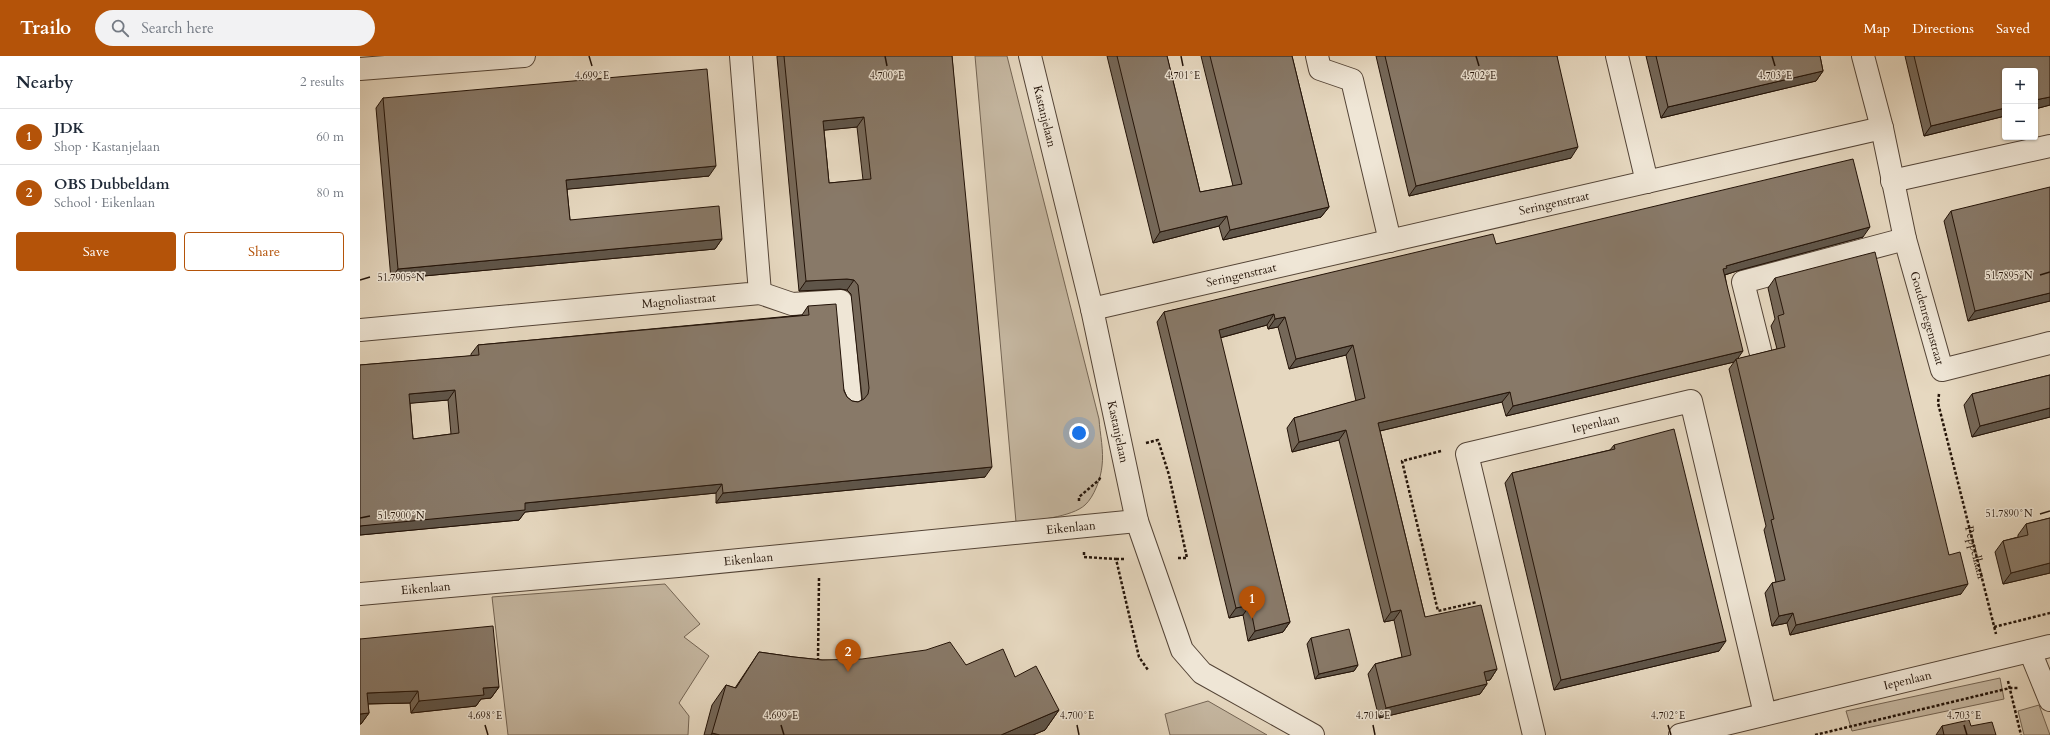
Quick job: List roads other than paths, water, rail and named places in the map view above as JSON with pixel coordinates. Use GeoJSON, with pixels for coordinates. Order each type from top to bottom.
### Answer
{"type":"FeatureCollection","features":[{"type":"Feature","properties":{"kind":"street"},"geometry":{"type":"LineString","coordinates":[[360,69],[524,56]]}},
{"type":"Feature","properties":{"kind":"street"},"geometry":{"type":"LineString","coordinates":[[741,56],[760,293],[792,304],[841,301],[850,399]]}},
{"type":"Feature","properties":{"kind":"street","name":"Kastanjelaan"},"geometry":{"type":"LineString","coordinates":[[1030,56],[1092,309],[1137,521],[1182,650],[1202,673],[1313,735]]}},
{"type":"Feature","properties":{"kind":"street"},"geometry":{"type":"LineString","coordinates":[[1317,56],[1320,68],[1352,80],[1390,240]]}},
{"type":"Feature","properties":{"kind":"street"},"geometry":{"type":"LineString","coordinates":[[1617,56],[1647,182]]}},
{"type":"Feature","properties":{"kind":"street","name":"Goudenregenstraat"},"geometry":{"type":"LineString","coordinates":[[1863,56],[1882,128],[1905,238],[1942,370],[2050,343]]}},
{"type":"Feature","properties":{"kind":"street","name":"Seringenstraat"},"geometry":{"type":"LineString","coordinates":[[1092,309],[1882,128]]}},
{"type":"Feature","properties":{"kind":"street"},"geometry":{"type":"LineString","coordinates":[[1892,181],[2050,146]]}},
{"type":"Feature","properties":{"kind":"street"},"geometry":{"type":"LineString","coordinates":[[1760,350],[1743,282],[1905,238]]}},
{"type":"Feature","properties":{"kind":"street","name":"Magnoliastraat"},"geometry":{"type":"LineString","coordinates":[[360,330],[760,293]]}},
{"type":"Feature","properties":{"kind":"street","name":"Iepenlaan"},"geometry":{"type":"LineString","coordinates":[[1534,735],[1467,454],[1691,401],[1765,714]]}},
{"type":"Feature","properties":{"kind":"street","name":"Eikenlaan"},"geometry":{"type":"LineString","coordinates":[[360,594],[1137,521]]}},
{"type":"Feature","properties":{"kind":"street"},"geometry":{"type":"LineString","coordinates":[[2040,649],[2050,700]]}},
{"type":"Feature","properties":{"kind":"street","name":"Iepenlaan"},"geometry":{"type":"LineString","coordinates":[[1680,735],[2040,649]]}},
{"type":"Feature","properties":{"kind":"place","name":"JDK"},"geometry":{"type":"Point","coordinates":[1252,619]}},
{"type":"Feature","properties":{"kind":"place","name":"OBS Dubbeldam"},"geometry":{"type":"Point","coordinates":[848,672]}}]}
